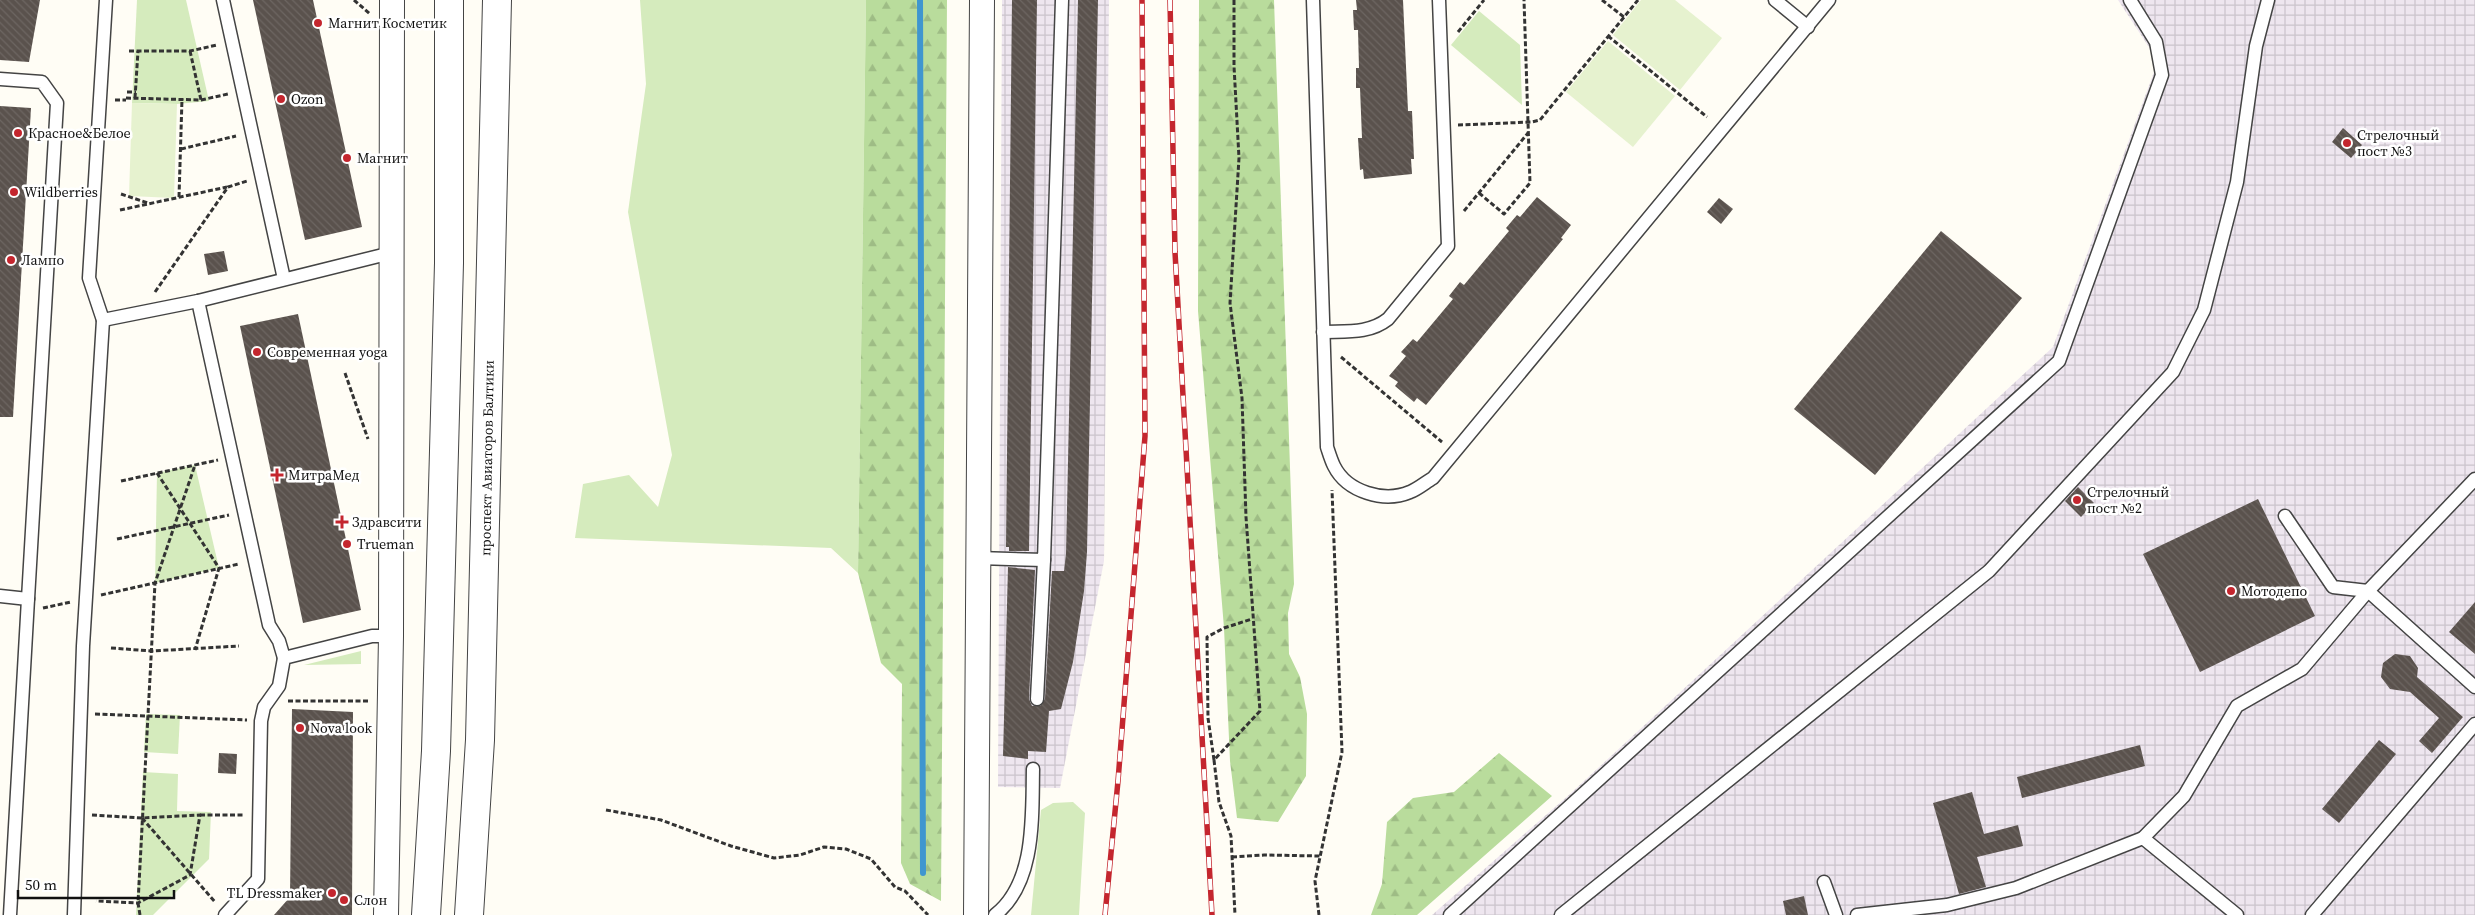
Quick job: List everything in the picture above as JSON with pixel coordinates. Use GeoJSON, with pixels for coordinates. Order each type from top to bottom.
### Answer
{"type":"FeatureCollection","features":[{"type":"Feature","properties":{"kind":"street"},"geometry":{"type":"LineString","coordinates":[[386,915],[391,636],[392,0]]}},
{"type":"Feature","properties":{"kind":"street"},"geometry":{"type":"LineString","coordinates":[[426,915],[436,751],[449,263],[449,0]]}},
{"type":"Feature","properties":{"kind":"street","name":"проспект Авиаторов Балтики"},"geometry":{"type":"LineString","coordinates":[[470,915],[480,740],[497,0]]}},
{"type":"Feature","properties":{"kind":"street"},"geometry":{"type":"LineString","coordinates":[[976,915],[982,0]]}},
{"type":"Feature","properties":{"kind":"lane"},"geometry":{"type":"LineString","coordinates":[[74,915],[86,598],[103,320],[88,278],[106,0]]}},
{"type":"Feature","properties":{"kind":"lane"},"geometry":{"type":"LineString","coordinates":[[223,0],[284,279]]}},
{"type":"Feature","properties":{"kind":"lane"},"geometry":{"type":"LineString","coordinates":[[1037,699],[1044,560],[1062,0]]}},
{"type":"Feature","properties":{"kind":"lane"},"geometry":{"type":"LineString","coordinates":[[1313,0],[1327,448],[1335,468],[1349,483],[1368,494],[1386,497],[1410,492],[1434,478],[1829,0]]}},
{"type":"Feature","properties":{"kind":"lane"},"geometry":{"type":"LineString","coordinates":[[1323,332],[1367,330],[1379,326],[1388,319],[1448,246],[1440,0]]}},
{"type":"Feature","properties":{"kind":"lane"},"geometry":{"type":"LineString","coordinates":[[1775,0],[1808,27]]}},
{"type":"Feature","properties":{"kind":"lane"},"geometry":{"type":"LineString","coordinates":[[1450,915],[2059,362],[2162,75],[2156,42],[2130,0]]}},
{"type":"Feature","properties":{"kind":"lane"},"geometry":{"type":"LineString","coordinates":[[1561,915],[1989,571],[2172,372],[2204,310],[2230,210],[2237,182],[2256,46],[2268,0]]}},
{"type":"Feature","properties":{"kind":"lane"},"geometry":{"type":"LineString","coordinates":[[0,79],[42,82],[57,104],[10,915]]}},
{"type":"Feature","properties":{"kind":"lane"},"geometry":{"type":"LineString","coordinates":[[103,320],[198,301],[391,253]]}},
{"type":"Feature","properties":{"kind":"lane"},"geometry":{"type":"LineString","coordinates":[[198,301],[270,625],[279,641],[284,658],[280,686],[264,707],[261,721],[258,879],[226,914]]}},
{"type":"Feature","properties":{"kind":"lane"},"geometry":{"type":"LineString","coordinates":[[1857,915],[1947,905],[2016,888],[2143,838],[2184,796],[2236,706],[2302,669],[2368,591],[2475,479]]}},
{"type":"Feature","properties":{"kind":"lane"},"geometry":{"type":"LineString","coordinates":[[2284,516],[2333,587],[2368,591],[2475,688]]}},
{"type":"Feature","properties":{"kind":"lane"},"geometry":{"type":"LineString","coordinates":[[978,558],[1044,560]]}},
{"type":"Feature","properties":{"kind":"lane"},"geometry":{"type":"LineString","coordinates":[[0,596],[28,599]]}},
{"type":"Feature","properties":{"kind":"lane"},"geometry":{"type":"LineString","coordinates":[[284,658],[372,636],[391,636]]}},
{"type":"Feature","properties":{"kind":"lane"},"geometry":{"type":"LineString","coordinates":[[2312,915],[2475,724]]}},
{"type":"Feature","properties":{"kind":"lane"},"geometry":{"type":"LineString","coordinates":[[995,915],[1006,906],[1024,870],[1031,838],[1033,769]]}},
{"type":"Feature","properties":{"kind":"lane"},"geometry":{"type":"LineString","coordinates":[[2143,838],[2237,915]]}},
{"type":"Feature","properties":{"kind":"lane"},"geometry":{"type":"LineString","coordinates":[[1824,882],[1836,915]]}},
{"type":"Feature","properties":{"kind":"path"},"geometry":{"type":"LineString","coordinates":[[354,0],[370,14]]}},
{"type":"Feature","properties":{"kind":"path"},"geometry":{"type":"LineString","coordinates":[[1214,760],[1260,711],[1252,619],[1242,398],[1230,303],[1239,158],[1234,66],[1234,0]]}},
{"type":"Feature","properties":{"kind":"path"},"geometry":{"type":"LineString","coordinates":[[1441,51],[1484,0]]}},
{"type":"Feature","properties":{"kind":"path"},"geometry":{"type":"LineString","coordinates":[[1478,193],[1504,214],[1530,182],[1524,0]]}},
{"type":"Feature","properties":{"kind":"path"},"geometry":{"type":"LineString","coordinates":[[1602,0],[1624,18]]}},
{"type":"Feature","properties":{"kind":"path"},"geometry":{"type":"LineString","coordinates":[[1444,126],[1540,120],[1638,0]]}},
{"type":"Feature","properties":{"kind":"path"},"geometry":{"type":"LineString","coordinates":[[1608,36],[1707,117]]}},
{"type":"Feature","properties":{"kind":"path"},"geometry":{"type":"LineString","coordinates":[[126,98],[201,100],[190,50],[128,51]]}},
{"type":"Feature","properties":{"kind":"path"},"geometry":{"type":"LineString","coordinates":[[135,98],[138,51]]}},
{"type":"Feature","properties":{"kind":"path"},"geometry":{"type":"LineString","coordinates":[[127,92],[136,92]]}},
{"type":"Feature","properties":{"kind":"path"},"geometry":{"type":"LineString","coordinates":[[179,197],[182,99]]}},
{"type":"Feature","properties":{"kind":"path"},"geometry":{"type":"LineString","coordinates":[[181,148],[252,131]]}},
{"type":"Feature","properties":{"kind":"path"},"geometry":{"type":"LineString","coordinates":[[1448,230],[1528,132]]}},
{"type":"Feature","properties":{"kind":"path"},"geometry":{"type":"LineString","coordinates":[[120,210],[262,178]]}},
{"type":"Feature","properties":{"kind":"path"},"geometry":{"type":"LineString","coordinates":[[151,297],[228,187]]}},
{"type":"Feature","properties":{"kind":"path"},"geometry":{"type":"LineString","coordinates":[[121,194],[149,203]]}},
{"type":"Feature","properties":{"kind":"path"},"geometry":{"type":"LineString","coordinates":[[1338,355],[1442,442]]}},
{"type":"Feature","properties":{"kind":"path"},"geometry":{"type":"LineString","coordinates":[[345,373],[370,447]]}},
{"type":"Feature","properties":{"kind":"path"},"geometry":{"type":"LineString","coordinates":[[120,481],[222,460]]}},
{"type":"Feature","properties":{"kind":"path"},"geometry":{"type":"LineString","coordinates":[[140,915],[138,903],[155,583],[195,465]]}},
{"type":"Feature","properties":{"kind":"path"},"geometry":{"type":"LineString","coordinates":[[1319,915],[1315,882],[1342,752],[1331,482],[1335,468]]}},
{"type":"Feature","properties":{"kind":"path"},"geometry":{"type":"LineString","coordinates":[[157,473],[219,568],[195,650]]}},
{"type":"Feature","properties":{"kind":"path"},"geometry":{"type":"LineString","coordinates":[[118,539],[236,514]]}},
{"type":"Feature","properties":{"kind":"path"},"geometry":{"type":"LineString","coordinates":[[42,608],[247,562]]}},
{"type":"Feature","properties":{"kind":"path"},"geometry":{"type":"LineString","coordinates":[[1235,915],[1231,836],[1219,802],[1208,718],[1207,637],[1224,628],[1252,619]]}},
{"type":"Feature","properties":{"kind":"path"},"geometry":{"type":"LineString","coordinates":[[112,648],[152,651],[240,646]]}},
{"type":"Feature","properties":{"kind":"path"},"geometry":{"type":"LineString","coordinates":[[288,701],[372,702]]}},
{"type":"Feature","properties":{"kind":"path"},"geometry":{"type":"LineString","coordinates":[[92,714],[261,721]]}},
{"type":"Feature","properties":{"kind":"path"},"geometry":{"type":"LineString","coordinates":[[606,810],[661,820],[732,846],[774,858],[800,855],[824,847],[846,849],[871,859],[895,887],[905,890],[928,915]]}},
{"type":"Feature","properties":{"kind":"path"},"geometry":{"type":"LineString","coordinates":[[86,814],[142,818],[200,815],[247,816]]}},
{"type":"Feature","properties":{"kind":"path"},"geometry":{"type":"LineString","coordinates":[[190,875],[200,815]]}},
{"type":"Feature","properties":{"kind":"path"},"geometry":{"type":"LineString","coordinates":[[142,818],[226,914]]}},
{"type":"Feature","properties":{"kind":"path"},"geometry":{"type":"LineString","coordinates":[[1232,857],[1264,855],[1320,856]]}},
{"type":"Feature","properties":{"kind":"path"},"geometry":{"type":"LineString","coordinates":[[96,901],[138,903],[190,875]]}},
{"type":"Feature","properties":{"kind":"shaded area"},"geometry":{"type":"Polygon","coordinates":[[[1002,0],[1109,0],[1104,561],[1060,788],[998,787],[1002,0]]]}},
{"type":"Feature","properties":{"kind":"shaded area"},"geometry":{"type":"Polygon","coordinates":[[[2118,0],[2475,0],[2475,915],[1432,915],[1570,794],[2053,347],[2158,61],[2118,0]]]}},
{"type":"Feature","properties":{"kind":"green space"},"geometry":{"type":"Polygon","coordinates":[[[137,0],[186,0],[209,101],[177,104],[132,103],[137,0]]]}},
{"type":"Feature","properties":{"kind":"green space"},"geometry":{"type":"Polygon","coordinates":[[[640,0],[866,0],[858,573],[831,548],[575,538],[583,484],[629,475],[658,507],[672,455],[628,212],[646,84],[640,0]]]}},
{"type":"Feature","properties":{"kind":"green space"},"geometry":{"type":"Polygon","coordinates":[[[866,0],[947,0],[941,901],[910,884],[901,863],[902,684],[881,663],[858,573],[866,0]]]}},
{"type":"Feature","properties":{"kind":"green space"},"geometry":{"type":"Polygon","coordinates":[[[1199,0],[1274,0],[1294,584],[1288,613],[1289,654],[1300,677],[1307,714],[1306,776],[1278,822],[1237,818],[1230,761],[1224,628],[1198,311],[1199,0]]]}},
{"type":"Feature","properties":{"kind":"green space"},"geometry":{"type":"Polygon","coordinates":[[[1641,0],[1675,0],[1722,38],[1680,90],[1613,35],[1641,0]]]}},
{"type":"Feature","properties":{"kind":"green space"},"geometry":{"type":"Polygon","coordinates":[[[1479,11],[1520,45],[1522,105],[1451,45],[1479,11]]]}},
{"type":"Feature","properties":{"kind":"green space"},"geometry":{"type":"Polygon","coordinates":[[[1608,41],[1675,96],[1633,147],[1566,92],[1608,41]]]}},
{"type":"Feature","properties":{"kind":"green space"},"geometry":{"type":"Polygon","coordinates":[[[132,103],[177,104],[174,198],[129,196],[132,103]]]}},
{"type":"Feature","properties":{"kind":"green space"},"geometry":{"type":"Polygon","coordinates":[[[195,465],[219,568],[155,583],[157,473],[195,465]]]}},
{"type":"Feature","properties":{"kind":"green space"},"geometry":{"type":"Polygon","coordinates":[[[361,651],[361,664],[304,665],[361,651]]]}},
{"type":"Feature","properties":{"kind":"green space"},"geometry":{"type":"Polygon","coordinates":[[[146,714],[180,715],[178,754],[144,752],[146,714]]]}},
{"type":"Feature","properties":{"kind":"green space"},"geometry":{"type":"Polygon","coordinates":[[[1499,753],[1552,796],[1417,915],[1371,915],[1382,884],[1387,822],[1413,798],[1454,792],[1499,753]]]}},
{"type":"Feature","properties":{"kind":"green space"},"geometry":{"type":"Polygon","coordinates":[[[143,772],[178,774],[177,811],[211,812],[209,859],[153,915],[136,915],[143,772]]]}},
{"type":"Feature","properties":{"kind":"green space"},"geometry":{"type":"Polygon","coordinates":[[[1073,802],[1085,813],[1079,915],[1031,915],[1041,810],[1053,803],[1073,802]]]}},
{"type":"Feature","properties":{"kind":"building"},"geometry":{"type":"Polygon","coordinates":[[[0,0],[40,0],[29,62],[0,60],[0,0]]]}},
{"type":"Feature","properties":{"kind":"building"},"geometry":{"type":"Polygon","coordinates":[[[253,0],[313,0],[362,227],[305,240],[253,0]]]}},
{"type":"Feature","properties":{"kind":"building"},"geometry":{"type":"Polygon","coordinates":[[[1012,0],[1037,0],[1029,551],[1009,551],[1009,547],[1006,547],[1012,0]]]}},
{"type":"Feature","properties":{"kind":"building"},"geometry":{"type":"Polygon","coordinates":[[[1078,0],[1098,0],[1087,552],[1084,591],[1073,662],[1061,709],[1049,711],[1046,752],[1028,751],[1028,759],[1003,756],[1008,567],[1035,570],[1029,699],[1032,706],[1040,706],[1045,699],[1052,571],[1064,571],[1066,554],[1078,0]]]}},
{"type":"Feature","properties":{"kind":"building"},"geometry":{"type":"Polygon","coordinates":[[[1356,0],[1403,0],[1408,111],[1412,111],[1414,159],[1411,159],[1412,174],[1364,179],[1363,169],[1360,170],[1358,138],[1362,138],[1360,88],[1356,88],[1356,68],[1359,68],[1358,30],[1354,30],[1353,10],[1357,10],[1356,0]]]}},
{"type":"Feature","properties":{"kind":"building"},"geometry":{"type":"Polygon","coordinates":[[[0,106],[31,108],[13,417],[0,417],[0,106]]]}},
{"type":"Feature","properties":{"kind":"building","name":"Стрелочный пост №3"},"geometry":{"type":"Polygon","coordinates":[[[2343,128],[2362,145],[2351,158],[2332,142],[2343,128]]]}},
{"type":"Feature","properties":{"kind":"building"},"geometry":{"type":"Polygon","coordinates":[[[1537,197],[1571,225],[1561,238],[1563,239],[1426,405],[1417,398],[1414,402],[1395,386],[1398,382],[1389,376],[1406,356],[1401,352],[1413,339],[1417,342],[1453,299],[1449,296],[1460,282],[1464,285],[1509,231],[1506,228],[1517,215],[1520,217],[1537,197]]]}},
{"type":"Feature","properties":{"kind":"building"},"geometry":{"type":"Polygon","coordinates":[[[1719,198],[1733,209],[1721,224],[1707,212],[1719,198]]]}},
{"type":"Feature","properties":{"kind":"building"},"geometry":{"type":"Polygon","coordinates":[[[1941,231],[2022,298],[1875,475],[1794,409],[1941,231]]]}},
{"type":"Feature","properties":{"kind":"building"},"geometry":{"type":"Polygon","coordinates":[[[224,251],[228,271],[208,275],[204,254],[224,251]]]}},
{"type":"Feature","properties":{"kind":"building"},"geometry":{"type":"Polygon","coordinates":[[[298,314],[361,610],[303,623],[240,326],[298,314]]]}},
{"type":"Feature","properties":{"kind":"building","name":"Стрелочный пост №2"},"geometry":{"type":"Polygon","coordinates":[[[2078,487],[2094,503],[2081,517],[2065,501],[2078,487]]]}},
{"type":"Feature","properties":{"kind":"building","name":"Мотодепо"},"geometry":{"type":"Polygon","coordinates":[[[2258,499],[2315,616],[2200,672],[2143,554],[2258,499]]]}},
{"type":"Feature","properties":{"kind":"building"},"geometry":{"type":"Polygon","coordinates":[[[2475,602],[2475,654],[2449,632],[2475,602]]]}},
{"type":"Feature","properties":{"kind":"building"},"geometry":{"type":"Polygon","coordinates":[[[2395,654],[2410,656],[2418,668],[2417,677],[2463,717],[2432,753],[2419,741],[2439,718],[2410,692],[2390,689],[2381,677],[2383,663],[2395,654]]]}},
{"type":"Feature","properties":{"kind":"building"},"geometry":{"type":"Polygon","coordinates":[[[292,709],[353,712],[352,915],[274,915],[290,897],[292,709]]]}},
{"type":"Feature","properties":{"kind":"building"},"geometry":{"type":"Polygon","coordinates":[[[2379,740],[2396,754],[2339,823],[2322,809],[2379,740]]]}},
{"type":"Feature","properties":{"kind":"building"},"geometry":{"type":"Polygon","coordinates":[[[2140,745],[2145,766],[2022,798],[2017,777],[2140,745]]]}},
{"type":"Feature","properties":{"kind":"building"},"geometry":{"type":"Polygon","coordinates":[[[219,753],[237,754],[236,774],[218,773],[219,753]]]}},
{"type":"Feature","properties":{"kind":"building"},"geometry":{"type":"Polygon","coordinates":[[[1972,792],[1984,834],[2018,825],[2023,846],[1977,857],[1986,887],[1959,894],[1933,803],[1972,792]]]}},
{"type":"Feature","properties":{"kind":"building"},"geometry":{"type":"Polygon","coordinates":[[[1804,896],[1808,915],[1786,915],[1783,901],[1804,896]]]}},
{"type":"Feature","properties":{"kind":"waterway"},"geometry":{"type":"LineString","coordinates":[[920,0],[923,873]]}},
{"type":"Feature","properties":{"kind":"railway"},"geometry":{"type":"LineString","coordinates":[[1105,915],[1118,781],[1145,436],[1142,0]]}},
{"type":"Feature","properties":{"kind":"railway"},"geometry":{"type":"LineString","coordinates":[[1170,0],[1175,252],[1212,915]]}},
{"type":"Feature","properties":{"kind":"place","name":"Магнит Косметик"},"geometry":{"type":"Point","coordinates":[318,23]}},
{"type":"Feature","properties":{"kind":"place","name":"Ozon"},"geometry":{"type":"Point","coordinates":[281,99]}},
{"type":"Feature","properties":{"kind":"place","name":"Красное&Белое"},"geometry":{"type":"Point","coordinates":[18,133]}},
{"type":"Feature","properties":{"kind":"place","name":"Стрелочный пост №3"},"geometry":{"type":"Point","coordinates":[2347,143]}},
{"type":"Feature","properties":{"kind":"place","name":"Магнит"},"geometry":{"type":"Point","coordinates":[347,158]}},
{"type":"Feature","properties":{"kind":"place","name":"Wildberries"},"geometry":{"type":"Point","coordinates":[14,192]}},
{"type":"Feature","properties":{"kind":"place","name":"Лампо"},"geometry":{"type":"Point","coordinates":[11,260]}},
{"type":"Feature","properties":{"kind":"place","name":"Современная yoga"},"geometry":{"type":"Point","coordinates":[257,352]}},
{"type":"Feature","properties":{"kind":"place","name":"МитраМед"},"geometry":{"type":"Point","coordinates":[277,475]}},
{"type":"Feature","properties":{"kind":"place","name":"Стрелочный пост №2"},"geometry":{"type":"Point","coordinates":[2077,500]}},
{"type":"Feature","properties":{"kind":"place","name":"Здравсити"},"geometry":{"type":"Point","coordinates":[342,522]}},
{"type":"Feature","properties":{"kind":"place","name":"Trueman"},"geometry":{"type":"Point","coordinates":[347,544]}},
{"type":"Feature","properties":{"kind":"place","name":"Мотодепо"},"geometry":{"type":"Point","coordinates":[2231,591]}},
{"type":"Feature","properties":{"kind":"place","name":"Nova look"},"geometry":{"type":"Point","coordinates":[300,728]}},
{"type":"Feature","properties":{"kind":"place","name":"TL Dressmaker"},"geometry":{"type":"Point","coordinates":[332,893]}},
{"type":"Feature","properties":{"kind":"place","name":"Слон"},"geometry":{"type":"Point","coordinates":[344,900]}}]}
